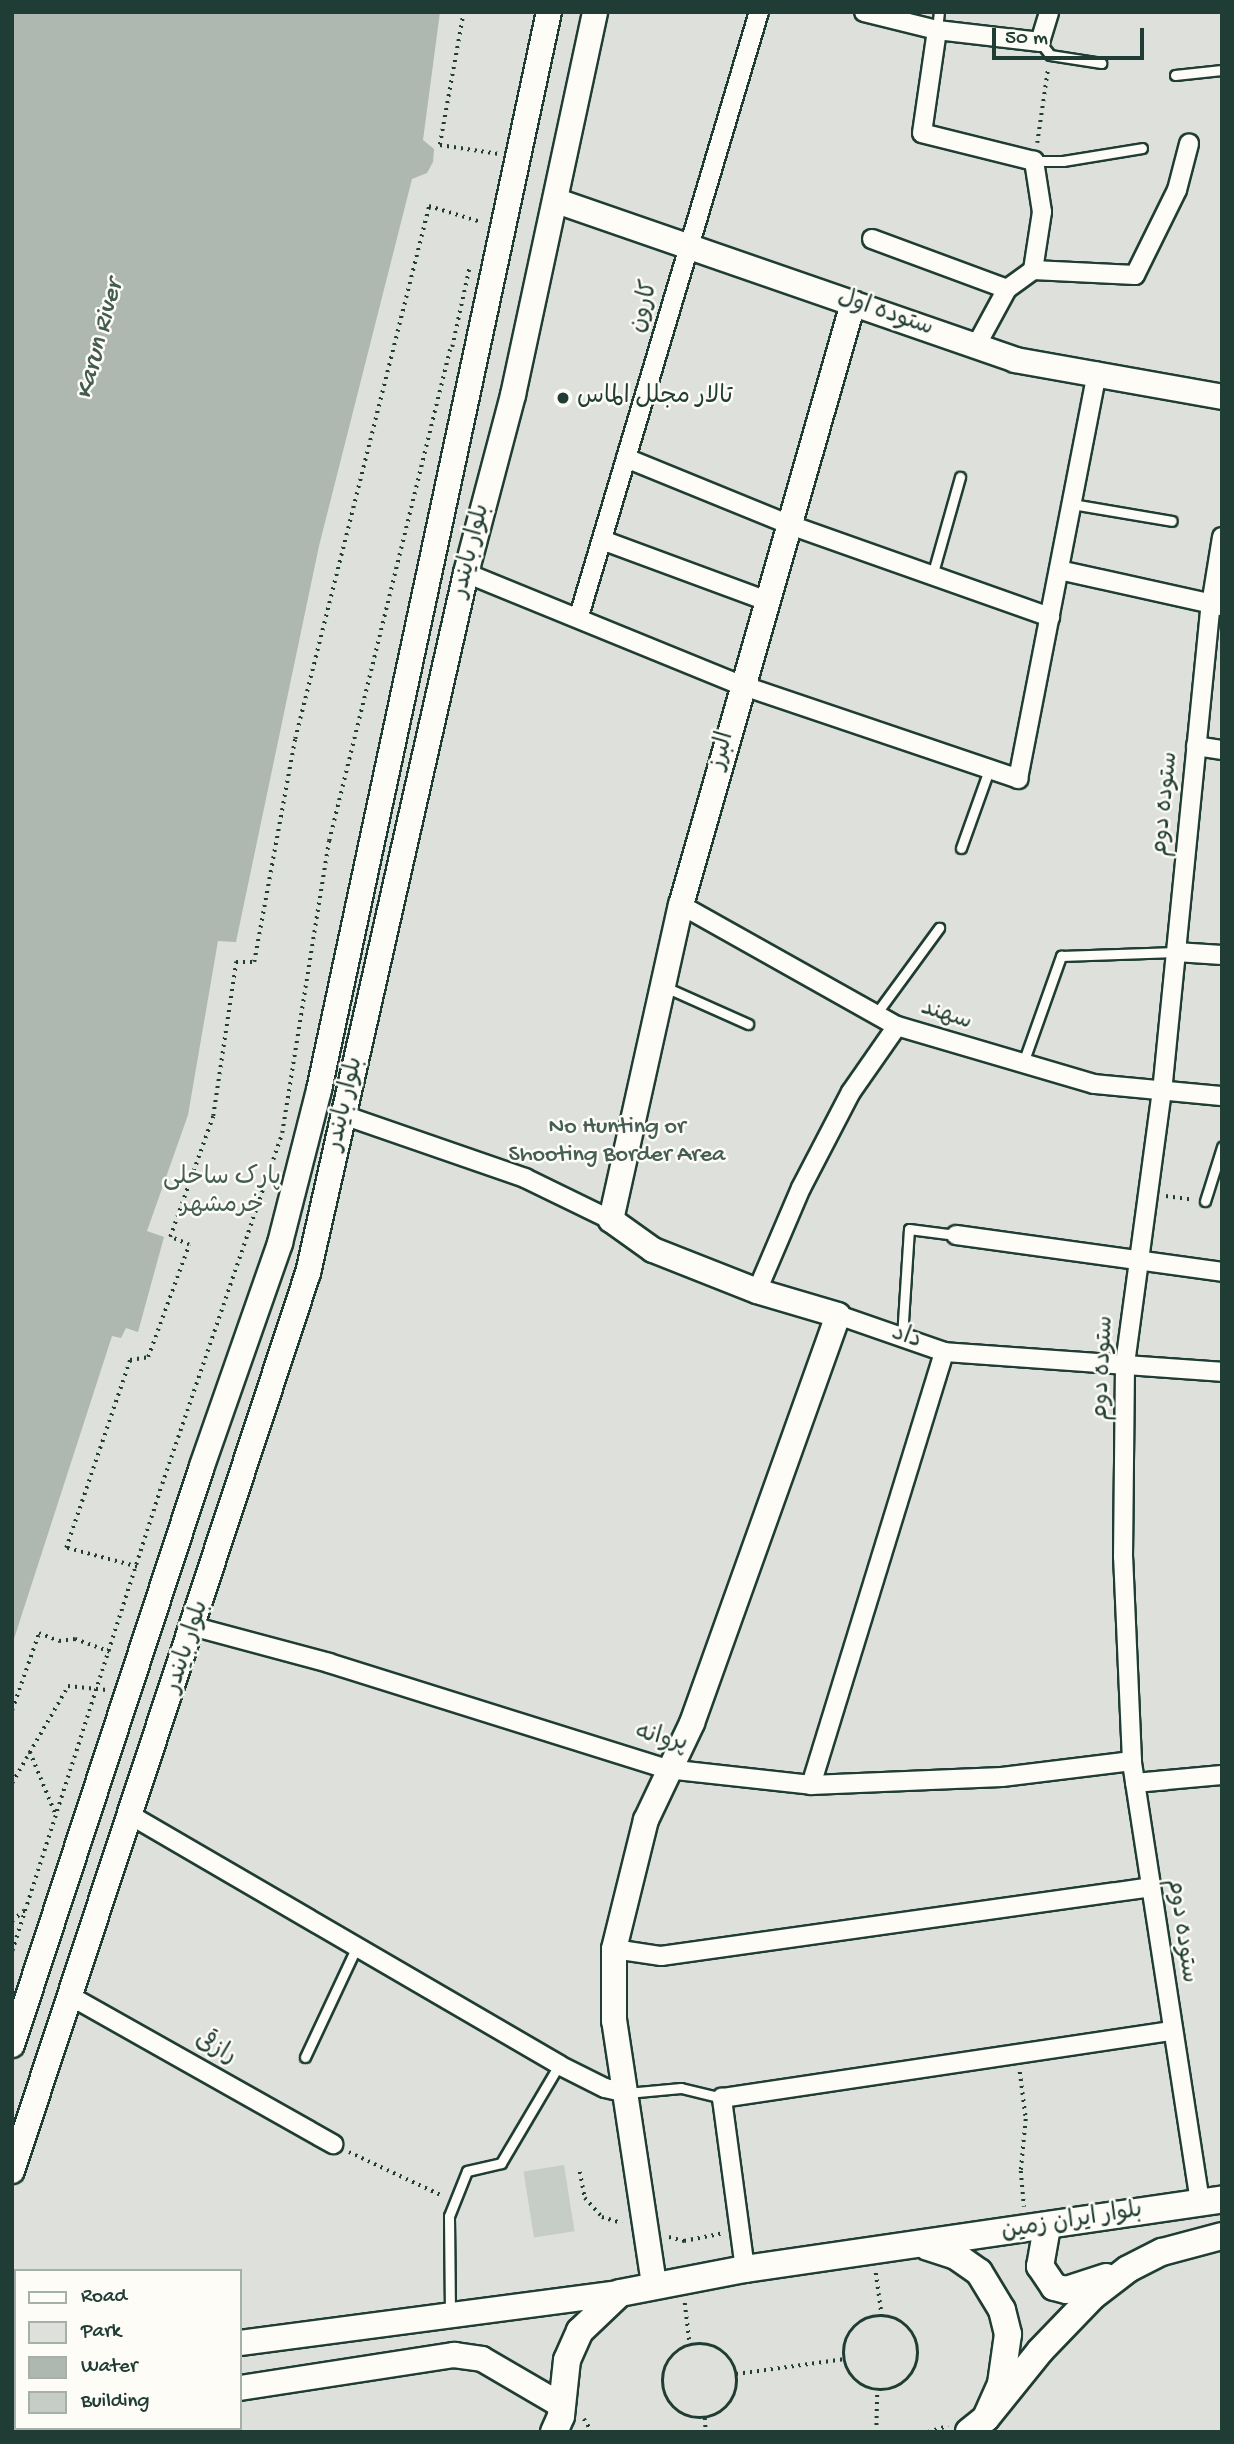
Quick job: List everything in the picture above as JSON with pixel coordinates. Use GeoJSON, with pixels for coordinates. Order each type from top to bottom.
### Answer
{"type":"FeatureCollection","features":[{"type":"Feature","properties":{"kind":"main road","name":"بلوار ایران زمین"},"geometry":{"type":"LineString","coordinates":[[621,2293],[654,2284],[745,2269],[1211,2201]]}},
{"type":"Feature","properties":{"kind":"main road"},"geometry":{"type":"LineString","coordinates":[[1036,2228],[1040,2266],[1054,2287],[1066,2290],[1128,2269]]}},
{"type":"Feature","properties":{"kind":"main road","name":"بلوار ایران زمین"},"geometry":{"type":"LineString","coordinates":[[969,2424],[1068,2319],[1128,2269],[1162,2252],[1222,2236]]}},
{"type":"Feature","properties":{"kind":"main road"},"geometry":{"type":"LineString","coordinates":[[923,2245],[956,2256],[979,2272],[1002,2310],[1008,2355],[969,2424]]}},
{"type":"Feature","properties":{"kind":"main road"},"geometry":{"type":"LineString","coordinates":[[565,2419],[567,2360],[580,2331],[621,2293]]}},
{"type":"Feature","properties":{"kind":"main road"},"geometry":{"type":"LineString","coordinates":[[12,2430],[18,2432]]}},
{"type":"Feature","properties":{"kind":"street","name":"بلوار بایندر"},"geometry":{"type":"LineString","coordinates":[[12,2045],[202,1466],[280,1243],[318,1090],[549,12]]}},
{"type":"Feature","properties":{"kind":"street","name":"بلوار بایندر"},"geometry":{"type":"LineString","coordinates":[[12,2171],[195,1627],[308,1273],[466,573],[513,395],[557,201],[594,12]]}},
{"type":"Feature","properties":{"kind":"street","name":"کارون"},"geometry":{"type":"LineString","coordinates":[[579,616],[759,12]]}},
{"type":"Feature","properties":{"kind":"street"},"geometry":{"type":"LineString","coordinates":[[864,12],[938,21],[1045,48],[1049,12]]}},
{"type":"Feature","properties":{"kind":"street"},"geometry":{"type":"LineString","coordinates":[[938,21],[922,133],[1034,161],[1042,212],[1033,270]]}},
{"type":"Feature","properties":{"kind":"street"},"geometry":{"type":"LineString","coordinates":[[976,346],[1007,289],[1033,270],[1135,275],[1177,190],[1189,144]]}},
{"type":"Feature","properties":{"kind":"street","name":"ستوده اول"},"geometry":{"type":"LineString","coordinates":[[557,201],[1015,360],[1097,372],[1222,397]]}},
{"type":"Feature","properties":{"kind":"street"},"geometry":{"type":"LineString","coordinates":[[872,239],[1007,289]]}},
{"type":"Feature","properties":{"kind":"street","name":"البرز"},"geometry":{"type":"LineString","coordinates":[[613,1213],[681,905],[741,685],[853,303]]}},
{"type":"Feature","properties":{"kind":"street"},"geometry":{"type":"LineString","coordinates":[[466,573],[579,616],[741,685],[1018,779],[1097,372]]}},
{"type":"Feature","properties":{"kind":"street"},"geometry":{"type":"LineString","coordinates":[[626,458],[790,525],[1050,617]]}},
{"type":"Feature","properties":{"kind":"street","name":"ستوده دوم"},"geometry":{"type":"LineString","coordinates":[[1211,2201],[1171,2031],[1135,1783],[1123,1557],[1125,1364],[1162,1092],[1196,746],[1216,605],[1222,537]]}},
{"type":"Feature","properties":{"kind":"street"},"geometry":{"type":"LineString","coordinates":[[602,540],[767,601]]}},
{"type":"Feature","properties":{"kind":"street"},"geometry":{"type":"LineString","coordinates":[[1059,570],[1216,605]]}},
{"type":"Feature","properties":{"kind":"street"},"geometry":{"type":"LineString","coordinates":[[414,632],[451,640]]}},
{"type":"Feature","properties":{"kind":"street"},"geometry":{"type":"LineString","coordinates":[[1196,746],[1222,750]]}},
{"type":"Feature","properties":{"kind":"street","name":"سهند"},"geometry":{"type":"LineString","coordinates":[[681,905],[897,1026],[1023,1066],[1094,1084],[1222,1097]]}},
{"type":"Feature","properties":{"kind":"street"},"geometry":{"type":"LineString","coordinates":[[1176,952],[1222,955]]}},
{"type":"Feature","properties":{"kind":"street"},"geometry":{"type":"LineString","coordinates":[[757,1291],[801,1188],[845,1104],[897,1026]]}},
{"type":"Feature","properties":{"kind":"street","name":"داد"},"geometry":{"type":"LineString","coordinates":[[344,1115],[525,1178],[613,1213],[653,1250],[757,1291],[838,1315],[944,1352],[1032,1361],[1125,1364],[1222,1373]]}},
{"type":"Feature","properties":{"kind":"street"},"geometry":{"type":"LineString","coordinates":[[956,1235],[1222,1272]]}},
{"type":"Feature","properties":{"kind":"street"},"geometry":{"type":"LineString","coordinates":[[654,2284],[614,2021],[614,1950],[646,1820],[667,1769],[692,1723],[838,1315]]}},
{"type":"Feature","properties":{"kind":"street"},"geometry":{"type":"LineString","coordinates":[[811,1785],[944,1352]]}},
{"type":"Feature","properties":{"kind":"street","name":"پروانه"},"geometry":{"type":"LineString","coordinates":[[195,1627],[329,1662],[667,1769],[811,1785],[1002,1777],[1132,1761]]}},
{"type":"Feature","properties":{"kind":"street"},"geometry":{"type":"LineString","coordinates":[[1135,1783],[1222,1775]]}},
{"type":"Feature","properties":{"kind":"street"},"geometry":{"type":"LineString","coordinates":[[132,1816],[559,2065],[604,2088],[626,2093]]}},
{"type":"Feature","properties":{"kind":"street"},"geometry":{"type":"LineString","coordinates":[[614,1950],[661,1956],[1150,1887]]}},
{"type":"Feature","properties":{"kind":"street","name":"رازقی"},"geometry":{"type":"LineString","coordinates":[[72,1997],[333,2144]]}},
{"type":"Feature","properties":{"kind":"street"},"geometry":{"type":"LineString","coordinates":[[745,2269],[722,2098],[1171,2031]]}},
{"type":"Feature","properties":{"kind":"street"},"geometry":{"type":"LineString","coordinates":[[242,2343],[451,2318],[621,2293]]}},
{"type":"Feature","properties":{"kind":"street"},"geometry":{"type":"LineString","coordinates":[[242,2388],[454,2355],[482,2359],[565,2419]]}},
{"type":"Feature","properties":{"kind":"lane"},"geometry":{"type":"LineString","coordinates":[[1045,48],[1101,63]]}},
{"type":"Feature","properties":{"kind":"lane"},"geometry":{"type":"LineString","coordinates":[[1175,75],[1222,70]]}},
{"type":"Feature","properties":{"kind":"lane"},"geometry":{"type":"LineString","coordinates":[[1034,161],[1063,162],[1142,148]]}},
{"type":"Feature","properties":{"kind":"lane"},"geometry":{"type":"LineString","coordinates":[[932,576],[960,477]]}},
{"type":"Feature","properties":{"kind":"lane"},"geometry":{"type":"LineString","coordinates":[[1072,504],[1172,521]]}},
{"type":"Feature","properties":{"kind":"lane"},"geometry":{"type":"LineString","coordinates":[[961,848],[989,769]]}},
{"type":"Feature","properties":{"kind":"lane"},"geometry":{"type":"LineString","coordinates":[[876,1014],[939,928]]}},
{"type":"Feature","properties":{"kind":"lane"},"geometry":{"type":"LineString","coordinates":[[1023,1066],[1060,956],[1176,952]]}},
{"type":"Feature","properties":{"kind":"lane"},"geometry":{"type":"LineString","coordinates":[[663,986],[748,1024]]}},
{"type":"Feature","properties":{"kind":"lane"},"geometry":{"type":"LineString","coordinates":[[1205,1201],[1222,1147]]}},
{"type":"Feature","properties":{"kind":"lane"},"geometry":{"type":"LineString","coordinates":[[902,1337],[909,1229],[956,1235]]}},
{"type":"Feature","properties":{"kind":"lane"},"geometry":{"type":"LineString","coordinates":[[305,2057],[357,1946]]}},
{"type":"Feature","properties":{"kind":"lane"},"geometry":{"type":"LineString","coordinates":[[451,2318],[449,2216],[467,2171],[501,2163],[559,2065]]}},
{"type":"Feature","properties":{"kind":"lane"},"geometry":{"type":"LineString","coordinates":[[626,2093],[681,2088],[722,2098]]}},
{"type":"Feature","properties":{"kind":"path"},"geometry":{"type":"LineString","coordinates":[[464,12],[440,145],[502,154]]}},
{"type":"Feature","properties":{"kind":"path"},"geometry":{"type":"LineString","coordinates":[[1034,161],[1045,48]]}},
{"type":"Feature","properties":{"kind":"path"},"geometry":{"type":"LineString","coordinates":[[137,1567],[66,1548],[130,1360],[148,1357],[189,1245],[170,1237],[213,1116],[236,962],[254,962],[295,740],[429,206],[481,222]]}},
{"type":"Feature","properties":{"kind":"path"},"geometry":{"type":"LineString","coordinates":[[12,1951],[282,1133],[329,841],[451,345]]}},
{"type":"Feature","properties":{"kind":"path"},"geometry":{"type":"LineString","coordinates":[[1147,1193],[1205,1201]]}},
{"type":"Feature","properties":{"kind":"path"},"geometry":{"type":"LineString","coordinates":[[12,1710],[39,1633],[59,1641],[75,1639],[110,1652]]}},
{"type":"Feature","properties":{"kind":"path"},"geometry":{"type":"LineString","coordinates":[[12,1783],[68,1686],[98,1687]]}},
{"type":"Feature","properties":{"kind":"path"},"geometry":{"type":"LineString","coordinates":[[30,1752],[57,1815]]}},
{"type":"Feature","properties":{"kind":"path"},"geometry":{"type":"LineString","coordinates":[[12,1922],[27,1908]]}},
{"type":"Feature","properties":{"kind":"path"},"geometry":{"type":"LineString","coordinates":[[1018,2053],[1026,2119],[1021,2171],[1036,2228]]}},
{"type":"Feature","properties":{"kind":"path"},"geometry":{"type":"LineString","coordinates":[[333,2144],[455,2202]]}},
{"type":"Feature","properties":{"kind":"path"},"geometry":{"type":"LineString","coordinates":[[872,2252],[882,2316]]}},
{"type":"Feature","properties":{"kind":"path"},"geometry":{"type":"LineString","coordinates":[[684,2291],[690,2346]]}},
{"type":"Feature","properties":{"kind":"path"},"geometry":{"type":"LineString","coordinates":[[882,2316],[901,2322],[911,2330],[919,2354],[909,2378],[899,2386],[877,2390],[852,2376],[845,2359],[847,2339],[854,2328],[882,2316]]}},
{"type":"Feature","properties":{"kind":"path"},"geometry":{"type":"LineString","coordinates":[[690,2346],[720,2350],[730,2358],[736,2374],[734,2395],[727,2406],[705,2418],[680,2413],[665,2393],[666,2367],[673,2356],[690,2346]]}},
{"type":"Feature","properties":{"kind":"path"},"geometry":{"type":"LineString","coordinates":[[736,2374],[845,2359]]}},
{"type":"Feature","properties":{"kind":"path"},"geometry":{"type":"LineString","coordinates":[[876,2432],[877,2390]]}},
{"type":"Feature","properties":{"kind":"path"},"geometry":{"type":"LineString","coordinates":[[705,2418],[706,2432]]}},
{"type":"Feature","properties":{"kind":"path"},"geometry":{"type":"LineString","coordinates":[[565,2419],[592,2432]]}},
{"type":"Feature","properties":{"kind":"path"},"geometry":{"type":"LineString","coordinates":[[928,2432],[969,2424]]}},
{"type":"Feature","properties":{"kind":"green space","name":"No Hunting or Shooting Border Area"},"geometry":{"type":"Polygon","coordinates":[[[12,12],[1222,12],[1222,2432],[12,2432],[12,12]]]}},
{"type":"Feature","properties":{"kind":"water","name":"Karun River"},"geometry":{"type":"Polygon","coordinates":[[[12,12],[440,12],[423,140],[434,149],[433,162],[427,173],[412,179],[319,546],[236,942],[218,941],[188,1115],[147,1231],[164,1237],[138,1332],[126,1328],[121,1338],[112,1336],[12,1645],[12,12]]]}},
{"type":"Feature","properties":{"kind":"building"},"geometry":{"type":"Polygon","coordinates":[[[564,2165],[574,2231],[534,2238],[524,2171],[564,2165]]]}},
{"type":"Feature","properties":{"kind":"place","name":"تالار مجلل الماس"},"geometry":{"type":"Point","coordinates":[563,398]}},
{"type":"Feature","properties":{"kind":"park label","name":"پارک ساحلی خرمشهر"},"geometry":{"type":"Point","coordinates":[222,1193]}}]}
